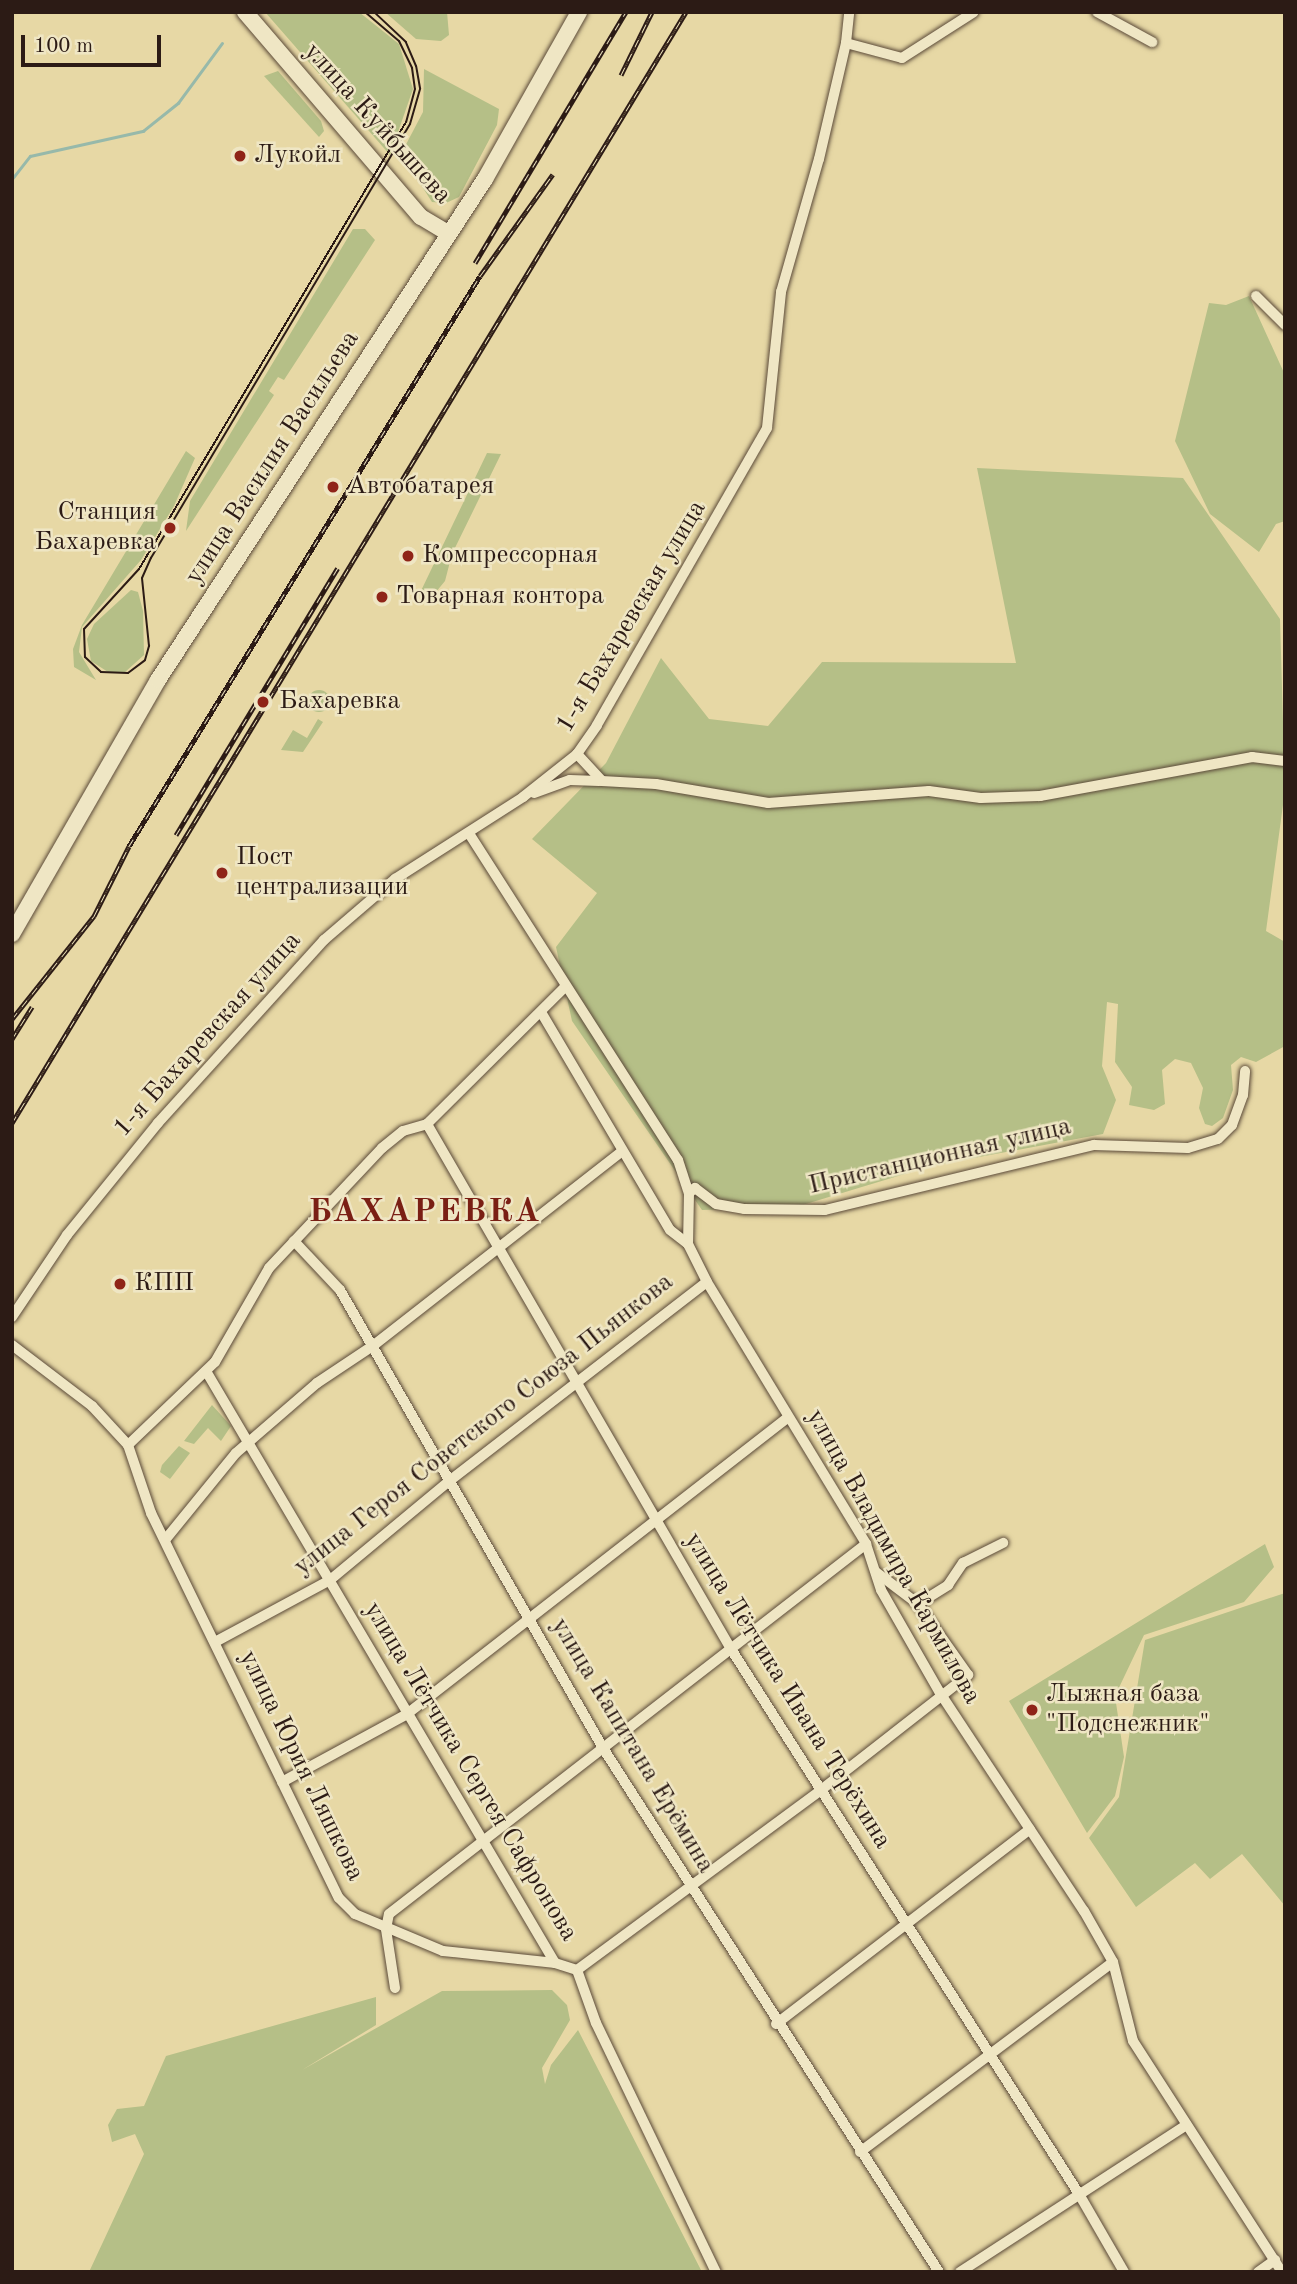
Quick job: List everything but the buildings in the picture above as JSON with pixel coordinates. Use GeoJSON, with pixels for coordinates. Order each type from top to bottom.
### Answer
{"type":"FeatureCollection","features":[{"type":"Feature","properties":{"kind":"main road","name":"улица Куйбышева"},"geometry":{"type":"LineString","coordinates":[[245,12],[421,217],[448,233]]}},
{"type":"Feature","properties":{"kind":"main road","name":"улица Василия Васильева"},"geometry":{"type":"LineString","coordinates":[[12,934],[158,680],[521,120],[579,12]]}},
{"type":"Feature","properties":{"kind":"street","name":"1-я Бахаревская улица"},"geometry":{"type":"LineString","coordinates":[[12,1317],[67,1235],[158,1123],[303,962],[395,879],[470,835],[577,754],[746,471],[767,428],[781,292],[846,43],[849,12]]}},
{"type":"Feature","properties":{"kind":"street"},"geometry":{"type":"LineString","coordinates":[[846,43],[902,58],[974,12]]}},
{"type":"Feature","properties":{"kind":"street"},"geometry":{"type":"LineString","coordinates":[[1099,13],[1152,42]]}},
{"type":"Feature","properties":{"kind":"street"},"geometry":{"type":"LineString","coordinates":[[1256,296],[1285,325]]}},
{"type":"Feature","properties":{"kind":"street"},"geometry":{"type":"LineString","coordinates":[[577,754],[602,781]]}},
{"type":"Feature","properties":{"kind":"street"},"geometry":{"type":"LineString","coordinates":[[523,797],[570,780],[656,784],[768,803],[929,791],[993,797],[1040,796],[1252,757],[1285,761]]}},
{"type":"Feature","properties":{"kind":"street"},"geometry":{"type":"LineString","coordinates":[[470,835],[678,1160],[690,1193],[688,1244]]}},
{"type":"Feature","properties":{"kind":"street"},"geometry":{"type":"LineString","coordinates":[[12,1345],[92,1406],[128,1445],[206,1371],[234,1334],[263,1276],[388,1142],[411,1127],[427,1125],[565,987]]}},
{"type":"Feature","properties":{"kind":"street","name":"улица Владимира Кармилова"},"geometry":{"type":"LineString","coordinates":[[541,1012],[670,1230],[688,1244],[707,1282],[866,1544],[900,1625],[940,1693],[1030,1829],[1113,1962],[1133,2040],[1282,2272]]}},
{"type":"Feature","properties":{"kind":"street","name":"Пристанционная улица"},"geometry":{"type":"LineString","coordinates":[[690,1193],[695,1188],[716,1204],[744,1209],[825,1210],[1094,1145],[1188,1148],[1218,1139],[1232,1125],[1243,1095],[1245,1071]]}},
{"type":"Feature","properties":{"kind":"street","name":"улица Лётчика Ивана Терёхина"},"geometry":{"type":"LineString","coordinates":[[427,1125],[495,1247],[731,1649],[905,1926],[1079,2194],[1124,2272]]}},
{"type":"Feature","properties":{"kind":"street"},"geometry":{"type":"LineString","coordinates":[[165,1540],[249,1442],[317,1383],[374,1345],[495,1247],[622,1151]]}},
{"type":"Feature","properties":{"kind":"street","name":"улица Капитана Ерёмина"},"geometry":{"type":"LineString","coordinates":[[294,1241],[332,1279],[374,1345],[448,1482],[603,1748],[776,2024],[939,2272]]}},
{"type":"Feature","properties":{"kind":"street","name":"улица Героя Советского Союза Пьянкова"},"geometry":{"type":"LineString","coordinates":[[215,1642],[330,1580],[448,1482],[707,1282]]}},
{"type":"Feature","properties":{"kind":"street","name":"улица Лётчика Сергея Сафронова"},"geometry":{"type":"LineString","coordinates":[[206,1371],[481,1842],[555,1963],[577,1970],[596,2023],[716,2272]]}},
{"type":"Feature","properties":{"kind":"street"},"geometry":{"type":"LineString","coordinates":[[282,1783],[407,1714],[526,1617],[788,1417]]}},
{"type":"Feature","properties":{"kind":"street","name":"улица Юрия Ляшкова"},"geometry":{"type":"LineString","coordinates":[[128,1445],[143,1495],[339,1898],[355,1914],[386,1929],[457,1954],[555,1963]]}},
{"type":"Feature","properties":{"kind":"street"},"geometry":{"type":"LineString","coordinates":[[918,1604],[948,1585],[963,1563],[1003,1543]]}},
{"type":"Feature","properties":{"kind":"street"},"geometry":{"type":"LineString","coordinates":[[395,1988],[386,1929],[389,1914],[866,1544]]}},
{"type":"Feature","properties":{"kind":"street"},"geometry":{"type":"LineString","coordinates":[[577,1970],[821,1790],[940,1693],[968,1675],[918,1604],[876,1572]]}},
{"type":"Feature","properties":{"kind":"street"},"geometry":{"type":"LineString","coordinates":[[776,2024],[1030,1829]]}},
{"type":"Feature","properties":{"kind":"street"},"geometry":{"type":"LineString","coordinates":[[860,2152],[1113,1962]]}},
{"type":"Feature","properties":{"kind":"street"},"geometry":{"type":"LineString","coordinates":[[960,2272],[1186,2125]]}},
{"type":"Feature","properties":{"kind":"street"},"geometry":{"type":"LineString","coordinates":[[1258,2272],[1275,2260]]}},
{"type":"Feature","properties":{"kind":"green space"},"geometry":{"type":"Polygon","coordinates":[[[265,12],[359,12],[399,44],[413,89],[390,155],[265,12]]]}},
{"type":"Feature","properties":{"kind":"green space"},"geometry":{"type":"Polygon","coordinates":[[[385,12],[447,12],[449,35],[441,41],[416,39],[385,12]]]}},
{"type":"Feature","properties":{"kind":"green space"},"geometry":{"type":"Polygon","coordinates":[[[424,69],[499,109],[497,125],[459,197],[446,203],[432,202],[401,154],[423,112],[424,69]]]}},
{"type":"Feature","properties":{"kind":"green space"},"geometry":{"type":"Polygon","coordinates":[[[278,71],[321,121],[324,131],[319,137],[264,76],[278,71]]]}},
{"type":"Feature","properties":{"kind":"green space"},"geometry":{"type":"Polygon","coordinates":[[[353,229],[365,229],[375,240],[284,380],[278,377],[269,391],[274,395],[186,531],[190,501],[353,229]]]}},
{"type":"Feature","properties":{"kind":"green space"},"geometry":{"type":"Polygon","coordinates":[[[1249,296],[1285,375],[1285,521],[1276,524],[1259,552],[1210,514],[1175,441],[1209,303],[1226,305],[1249,296]]]}},
{"type":"Feature","properties":{"kind":"green space"},"geometry":{"type":"Polygon","coordinates":[[[186,451],[195,458],[174,506],[141,560],[82,627],[79,652],[96,680],[74,667],[73,649],[82,625],[186,451]]]}},
{"type":"Feature","properties":{"kind":"green space"},"geometry":{"type":"Polygon","coordinates":[[[487,453],[501,454],[452,554],[445,581],[431,598],[419,595],[487,453]]]}},
{"type":"Feature","properties":{"kind":"green space"},"geometry":{"type":"Polygon","coordinates":[[[977,468],[1183,478],[1280,619],[1285,790],[1266,931],[1285,942],[1285,1046],[1256,1062],[1241,1057],[1231,1065],[1233,1090],[1223,1118],[1212,1126],[1205,1124],[1199,1108],[1203,1088],[1191,1063],[1175,1059],[1162,1070],[1165,1104],[1154,1110],[1129,1105],[1132,1087],[1115,1062],[1118,1004],[1107,1002],[1102,1066],[1116,1100],[1103,1134],[931,1166],[796,1207],[702,1210],[572,1021],[556,947],[597,893],[532,839],[606,763],[661,658],[709,719],[768,726],[822,662],[1016,663],[977,468]]]}},
{"type":"Feature","properties":{"kind":"green space"},"geometry":{"type":"Polygon","coordinates":[[[131,590],[138,592],[143,611],[144,655],[124,673],[108,672],[91,661],[87,639],[94,624],[131,590]]]}},
{"type":"Feature","properties":{"kind":"green space"},"geometry":{"type":"Polygon","coordinates":[[[319,690],[327,693],[330,701],[327,709],[319,712],[311,709],[308,701],[311,693],[319,690]]]}},
{"type":"Feature","properties":{"kind":"green space"},"geometry":{"type":"Polygon","coordinates":[[[318,719],[323,722],[303,752],[281,750],[293,730],[307,738],[318,719]]]}},
{"type":"Feature","properties":{"kind":"green space"},"geometry":{"type":"Polygon","coordinates":[[[212,1405],[231,1426],[221,1441],[208,1428],[194,1444],[184,1441],[212,1405]]]}},
{"type":"Feature","properties":{"kind":"green space"},"geometry":{"type":"Polygon","coordinates":[[[179,1446],[190,1453],[170,1479],[160,1472],[162,1465],[179,1446]]]}},
{"type":"Feature","properties":{"kind":"green space"},"geometry":{"type":"Polygon","coordinates":[[[1265,1544],[1274,1567],[1244,1602],[1144,1635],[1115,1696],[1124,1757],[1115,1796],[1087,1833],[1009,1701],[1265,1544]]]}},
{"type":"Feature","properties":{"kind":"green space"},"geometry":{"type":"Polygon","coordinates":[[[1285,1593],[1285,1906],[1242,1854],[1210,1879],[1195,1863],[1136,1907],[1089,1838],[1119,1797],[1145,1640],[1285,1593]]]}},
{"type":"Feature","properties":{"kind":"green space"},"geometry":{"type":"Polygon","coordinates":[[[552,1990],[567,2005],[570,2020],[542,2068],[545,2084],[551,2065],[578,2030],[702,2272],[89,2272],[144,2154],[135,2134],[112,2142],[108,2125],[117,2109],[144,2106],[166,2056],[376,1997],[376,2025],[302,2070],[442,1991],[552,1990]]]}},
{"type":"Feature","properties":{"kind":"waterway"},"geometry":{"type":"LineString","coordinates":[[12,179],[30,156],[143,131],[178,103],[222,43]]}},
{"type":"Feature","properties":{"kind":"tram line"},"geometry":{"type":"LineString","coordinates":[[365,12],[399,41],[412,68],[415,89],[406,122],[139,569],[84,629],[85,657],[101,672],[128,673],[145,660],[149,646],[142,578],[151,558],[410,124],[420,88],[416,66],[406,42],[374,12]]}},
{"type":"Feature","properties":{"kind":"railway"},"geometry":{"type":"LineString","coordinates":[[475,263],[626,12]]}},
{"type":"Feature","properties":{"kind":"railway"},"geometry":{"type":"LineString","coordinates":[[621,75],[652,12]]}},
{"type":"Feature","properties":{"kind":"railway"},"geometry":{"type":"LineString","coordinates":[[12,1123],[686,12]]}},
{"type":"Feature","properties":{"kind":"railway"},"geometry":{"type":"LineString","coordinates":[[12,1019],[94,916],[129,846],[480,276],[553,174]]}},
{"type":"Feature","properties":{"kind":"railway"},"geometry":{"type":"LineString","coordinates":[[176,835],[338,568]]}},
{"type":"Feature","properties":{"kind":"railway"},"geometry":{"type":"LineString","coordinates":[[12,1039],[32,1007]]}},
{"type":"Feature","properties":{"kind":"place","name":"Лукойл"},"geometry":{"type":"Point","coordinates":[240,156]}},
{"type":"Feature","properties":{"kind":"place","name":"Автобатарея"},"geometry":{"type":"Point","coordinates":[333,487]}},
{"type":"Feature","properties":{"kind":"place","name":"Станция Бахаревка"},"geometry":{"type":"Point","coordinates":[170,528]}},
{"type":"Feature","properties":{"kind":"place","name":"Компрессорная"},"geometry":{"type":"Point","coordinates":[408,556]}},
{"type":"Feature","properties":{"kind":"place","name":"Товарная контора"},"geometry":{"type":"Point","coordinates":[382,597]}},
{"type":"Feature","properties":{"kind":"place","name":"Бахаревка"},"geometry":{"type":"Point","coordinates":[263,702]}},
{"type":"Feature","properties":{"kind":"place","name":"Пост централизации"},"geometry":{"type":"Point","coordinates":[222,873]}},
{"type":"Feature","properties":{"kind":"place","name":"КПП"},"geometry":{"type":"Point","coordinates":[120,1284]}},
{"type":"Feature","properties":{"kind":"place","name":"Лыжная база \"Подснежник\""},"geometry":{"type":"Point","coordinates":[1032,1710]}},
{"type":"Feature","properties":{"kind":"district","name":"БАХАРЕВКА"},"geometry":{"type":"Point","coordinates":[425,1213]}}]}
